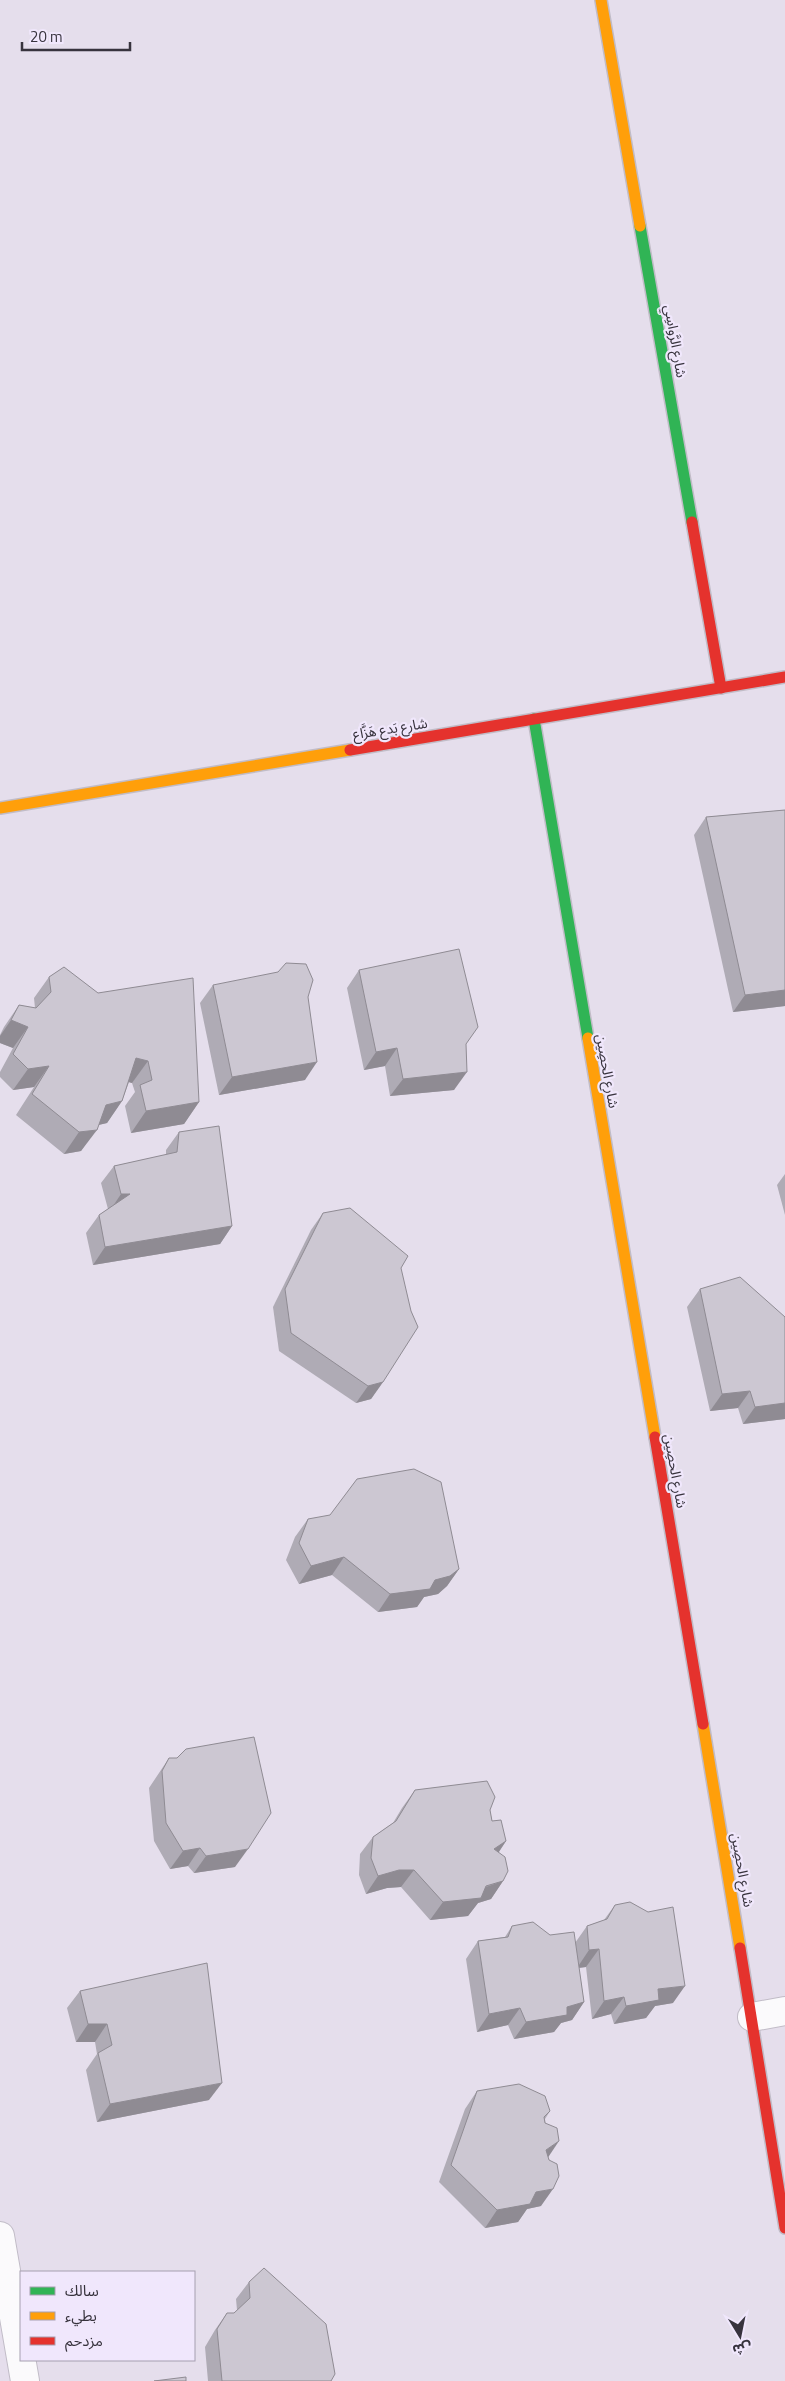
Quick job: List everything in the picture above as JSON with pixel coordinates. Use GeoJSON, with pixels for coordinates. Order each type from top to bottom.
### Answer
{"type":"FeatureCollection","features":[{"type":"Feature","properties":{"kind":"street","name":"شارع الرَّواسِي"},"geometry":{"type":"LineString","coordinates":[[601,0],[721,688]]}},
{"type":"Feature","properties":{"kind":"street","name":"شارع بَدع هَزَّاع"},"geometry":{"type":"LineString","coordinates":[[0,808],[785,677]]}},
{"type":"Feature","properties":{"kind":"street","name":"شارع الحصِين"},"geometry":{"type":"LineString","coordinates":[[534,719],[752,2017],[785,2228]]}},
{"type":"Feature","properties":{"kind":"street"},"geometry":{"type":"LineString","coordinates":[[752,2017],[785,2011]]}},
{"type":"Feature","properties":{"kind":"street"},"geometry":{"type":"LineString","coordinates":[[0,2236],[20,2352]]}},
{"type":"Feature","properties":{"kind":"street"},"geometry":{"type":"LineString","coordinates":[[22,2361],[25,2381]]}},
{"type":"Feature","properties":{"kind":"building"},"geometry":{"type":"Polygon","coordinates":[[[785,810],[785,990],[745,995],[706,817],[785,810]]]}},
{"type":"Feature","properties":{"kind":"building"},"geometry":{"type":"Polygon","coordinates":[[[459,949],[478,1027],[466,1044],[467,1072],[403,1079],[397,1048],[376,1052],[359,970],[459,949]]]}},
{"type":"Feature","properties":{"kind":"building"},"geometry":{"type":"Polygon","coordinates":[[[286,963],[306,964],[313,980],[308,997],[317,1062],[232,1077],[213,985],[278,972],[286,963]]]}},
{"type":"Feature","properties":{"kind":"building"},"geometry":{"type":"Polygon","coordinates":[[[64,967],[98,993],[193,978],[199,1102],[146,1111],[140,1085],[152,1080],[148,1061],[136,1058],[122,1101],[106,1105],[97,1130],[79,1132],[32,1094],[49,1066],[28,1069],[13,1054],[28,1027],[11,1020],[19,1005],[36,1008],[51,992],[49,977],[64,967]]]}},
{"type":"Feature","properties":{"kind":"building"},"geometry":{"type":"Polygon","coordinates":[[[219,1126],[232,1226],[105,1247],[99,1215],[130,1194],[121,1194],[114,1166],[177,1152],[179,1132],[219,1126]]]}},
{"type":"Feature","properties":{"kind":"building"},"geometry":{"type":"Polygon","coordinates":[[[350,1208],[408,1256],[401,1268],[411,1311],[418,1327],[383,1382],[368,1386],[291,1333],[285,1289],[323,1213],[350,1208]]]}},
{"type":"Feature","properties":{"kind":"building"},"geometry":{"type":"Polygon","coordinates":[[[740,1277],[785,1317],[785,1403],[755,1407],[750,1391],[722,1394],[700,1289],[740,1277]]]}},
{"type":"Feature","properties":{"kind":"building"},"geometry":{"type":"Polygon","coordinates":[[[414,1469],[441,1482],[459,1569],[450,1576],[435,1580],[430,1589],[390,1594],[344,1557],[311,1566],[299,1543],[308,1519],[330,1515],[357,1479],[414,1469]]]}},
{"type":"Feature","properties":{"kind":"building"},"geometry":{"type":"Polygon","coordinates":[[[254,1737],[271,1813],[248,1849],[206,1856],[200,1848],[183,1851],[166,1823],[162,1771],[169,1758],[177,1758],[186,1749],[254,1737]]]}},
{"type":"Feature","properties":{"kind":"building"},"geometry":{"type":"Polygon","coordinates":[[[487,1781],[495,1797],[490,1810],[492,1821],[501,1820],[506,1841],[494,1849],[505,1857],[508,1871],[503,1881],[486,1886],[481,1898],[443,1902],[414,1870],[399,1870],[378,1876],[371,1858],[373,1837],[396,1821],[415,1790],[487,1781]]]}},
{"type":"Feature","properties":{"kind":"building"},"geometry":{"type":"Polygon","coordinates":[[[630,1902],[648,1912],[673,1907],[685,1986],[658,1989],[659,2000],[626,2006],[624,1997],[604,2001],[599,1949],[589,1950],[587,1926],[607,1919],[615,1905],[630,1902]]]}},
{"type":"Feature","properties":{"kind":"building"},"geometry":{"type":"Polygon","coordinates":[[[533,1922],[550,1935],[574,1932],[584,2002],[567,2007],[567,2015],[526,2022],[520,2008],[489,2014],[478,1941],[508,1937],[512,1926],[533,1922]]]}},
{"type":"Feature","properties":{"kind":"building"},"geometry":{"type":"Polygon","coordinates":[[[207,1963],[222,2083],[110,2104],[98,2053],[112,2045],[107,2024],[88,2024],[80,1991],[207,1963]]]}},
{"type":"Feature","properties":{"kind":"building"},"geometry":{"type":"Polygon","coordinates":[[[519,2084],[545,2096],[550,2111],[544,2117],[545,2123],[557,2128],[559,2141],[546,2150],[549,2160],[557,2164],[559,2176],[553,2189],[536,2192],[530,2204],[497,2210],[451,2165],[477,2091],[519,2084]]]}},
{"type":"Feature","properties":{"kind":"building"},"geometry":{"type":"Polygon","coordinates":[[[264,2268],[326,2324],[335,2374],[331,2381],[222,2381],[217,2329],[227,2313],[234,2313],[250,2298],[249,2282],[264,2268]]]}},
{"type":"Feature","properties":{"kind":"building"},"geometry":{"type":"Polygon","coordinates":[[[186,2377],[186,2381],[154,2381],[186,2377]]]}},
{"type":"Feature","properties":{"kind":"traffic: fast"},"geometry":{"type":"LineString","coordinates":[[640,226],[692,522]]}},
{"type":"Feature","properties":{"kind":"traffic: fast"},"geometry":{"type":"LineString","coordinates":[[534,719],[588,1038]]}},
{"type":"Feature","properties":{"kind":"traffic: slow"},"geometry":{"type":"LineString","coordinates":[[601,0],[640,226]]}},
{"type":"Feature","properties":{"kind":"traffic: slow"},"geometry":{"type":"LineString","coordinates":[[0,808],[350,750]]}},
{"type":"Feature","properties":{"kind":"traffic: slow"},"geometry":{"type":"LineString","coordinates":[[588,1038],[655,1437]]}},
{"type":"Feature","properties":{"kind":"traffic: slow"},"geometry":{"type":"LineString","coordinates":[[703,1724],[740,1948]]}},
{"type":"Feature","properties":{"kind":"traffic: jam"},"geometry":{"type":"LineString","coordinates":[[692,522],[721,688]]}},
{"type":"Feature","properties":{"kind":"traffic: jam"},"geometry":{"type":"LineString","coordinates":[[350,750],[785,677]]}},
{"type":"Feature","properties":{"kind":"traffic: jam"},"geometry":{"type":"LineString","coordinates":[[655,1437],[703,1724]]}},
{"type":"Feature","properties":{"kind":"traffic: jam"},"geometry":{"type":"LineString","coordinates":[[740,1948],[785,2228]]}}]}
